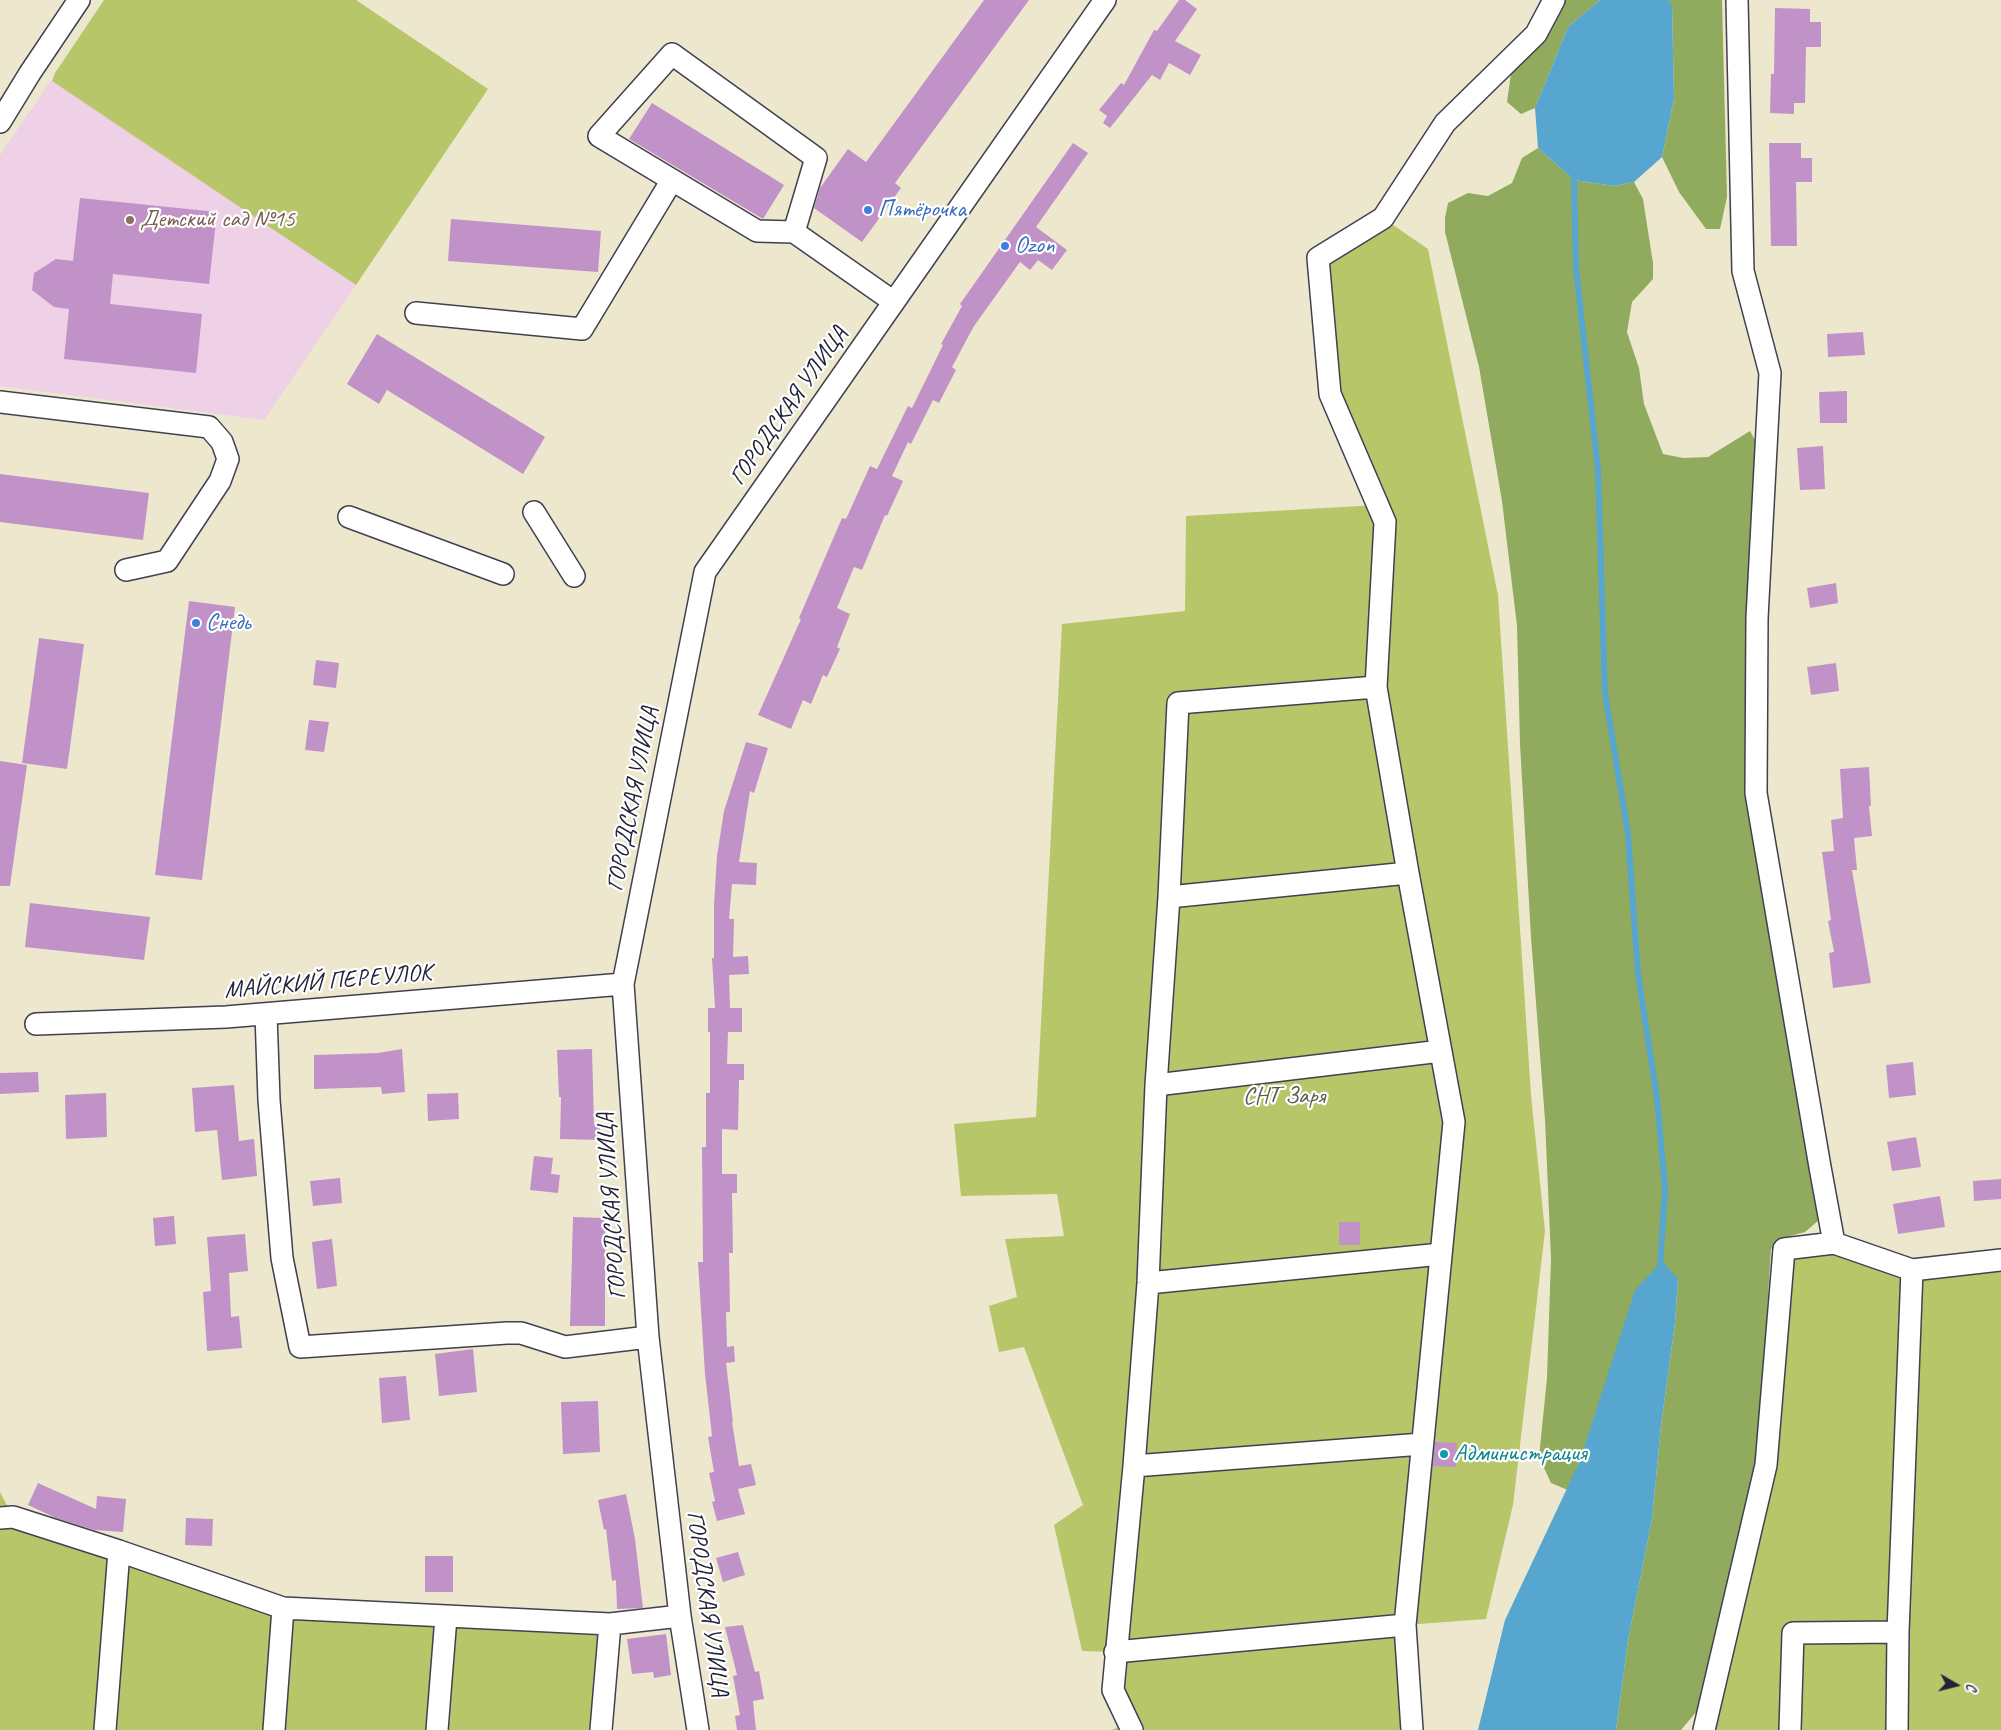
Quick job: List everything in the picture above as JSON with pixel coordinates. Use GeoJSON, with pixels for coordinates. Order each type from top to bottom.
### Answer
{"type":"FeatureCollection","features":[{"type":"Feature","properties":{"kind":"street"},"geometry":{"type":"LineString","coordinates":[[0,122],[79,0]]}},
{"type":"Feature","properties":{"kind":"street","name":"ГОРОДСКАЯ УЛИЦА"},"geometry":{"type":"LineString","coordinates":[[698,1730],[680,1616],[648,1338],[623,984],[705,572],[1105,0]]}},
{"type":"Feature","properties":{"kind":"street"},"geometry":{"type":"LineString","coordinates":[[1412,1730],[1405,1625],[1454,1122],[1376,686],[1384,522],[1330,394],[1318,258],[1383,218],[1445,123],[1536,34],[1554,0]]}},
{"type":"Feature","properties":{"kind":"street"},"geometry":{"type":"LineString","coordinates":[[1737,0],[1743,271],[1770,372],[1757,618],[1756,793],[1834,1243]]}},
{"type":"Feature","properties":{"kind":"street"},"geometry":{"type":"LineString","coordinates":[[794,232],[816,158],[672,54],[600,136],[757,230],[794,232],[894,302]]}},
{"type":"Feature","properties":{"kind":"street"},"geometry":{"type":"LineString","coordinates":[[416,313],[582,329],[672,180]]}},
{"type":"Feature","properties":{"kind":"street"},"geometry":{"type":"LineString","coordinates":[[0,402],[209,427],[222,442],[228,459],[220,481],[167,562],[126,570]]}},
{"type":"Feature","properties":{"kind":"street"},"geometry":{"type":"LineString","coordinates":[[534,512],[574,576]]}},
{"type":"Feature","properties":{"kind":"street"},"geometry":{"type":"LineString","coordinates":[[349,517],[503,574]]}},
{"type":"Feature","properties":{"kind":"street"},"geometry":{"type":"LineString","coordinates":[[1132,1730],[1113,1690],[1115,1652],[1134,1466],[1148,1283],[1156,1085],[1169,897],[1178,703],[1376,686]]}},
{"type":"Feature","properties":{"kind":"street"},"geometry":{"type":"LineString","coordinates":[[1169,897],[1408,873]]}},
{"type":"Feature","properties":{"kind":"street","name":"МАЙСКИЙ ПЕРЕУЛОК"},"geometry":{"type":"LineString","coordinates":[[36,1024],[226,1017],[623,984]]}},
{"type":"Feature","properties":{"kind":"street"},"geometry":{"type":"LineString","coordinates":[[266,1014],[268,1100],[282,1258],[300,1347],[507,1333],[521,1333],[565,1347],[648,1338]]}},
{"type":"Feature","properties":{"kind":"street"},"geometry":{"type":"LineString","coordinates":[[1156,1085],[1441,1051]]}},
{"type":"Feature","properties":{"kind":"street"},"geometry":{"type":"LineString","coordinates":[[1704,1730],[1766,1466],[1784,1248],[1834,1243],[1912,1270],[2001,1260]]}},
{"type":"Feature","properties":{"kind":"street"},"geometry":{"type":"LineString","coordinates":[[1148,1283],[1441,1254]]}},
{"type":"Feature","properties":{"kind":"street"},"geometry":{"type":"LineString","coordinates":[[1897,1730],[1898,1632],[1912,1270]]}},
{"type":"Feature","properties":{"kind":"street"},"geometry":{"type":"LineString","coordinates":[[1134,1466],[1422,1444]]}},
{"type":"Feature","properties":{"kind":"street"},"geometry":{"type":"LineString","coordinates":[[0,1518],[13,1517],[119,1551],[258,1601],[283,1608],[610,1624],[680,1616]]}},
{"type":"Feature","properties":{"kind":"street"},"geometry":{"type":"LineString","coordinates":[[105,1730],[119,1551]]}},
{"type":"Feature","properties":{"kind":"street"},"geometry":{"type":"LineString","coordinates":[[274,1730],[283,1608]]}},
{"type":"Feature","properties":{"kind":"street"},"geometry":{"type":"LineString","coordinates":[[437,1730],[446,1617]]}},
{"type":"Feature","properties":{"kind":"street"},"geometry":{"type":"LineString","coordinates":[[601,1730],[610,1624]]}},
{"type":"Feature","properties":{"kind":"street"},"geometry":{"type":"LineString","coordinates":[[1115,1652],[1405,1625]]}},
{"type":"Feature","properties":{"kind":"street"},"geometry":{"type":"LineString","coordinates":[[1790,1730],[1793,1633],[1898,1632]]}},
{"type":"Feature","properties":{"kind":"shaded area","name":"Детский сад №15"},"geometry":{"type":"Polygon","coordinates":[[[51,80],[356,285],[264,420],[0,386],[0,155],[51,80]]]}},
{"type":"Feature","properties":{"kind":"green space"},"geometry":{"type":"Polygon","coordinates":[[[104,0],[356,0],[488,89],[356,285],[52,81],[55,73],[104,0]]]}},
{"type":"Feature","properties":{"kind":"green space"},"geometry":{"type":"Polygon","coordinates":[[[1565,0],[1600,0],[1568,27],[1535,108],[1521,114],[1507,102],[1512,67],[1546,37],[1565,0]]]}},
{"type":"Feature","properties":{"kind":"green space"},"geometry":{"type":"Polygon","coordinates":[[[1668,0],[1722,0],[1727,197],[1720,229],[1706,229],[1679,192],[1662,157],[1674,99],[1672,6],[1668,0]]]}},
{"type":"Feature","properties":{"kind":"green space"},"geometry":{"type":"Polygon","coordinates":[[[1538,148],[1574,180],[1614,186],[1634,182],[1643,199],[1653,263],[1653,279],[1632,302],[1627,332],[1639,368],[1644,404],[1663,454],[1683,458],[1708,457],[1750,431],[1758,446],[1746,795],[1819,1220],[1805,1232],[1786,1237],[1771,1249],[1757,1467],[1697,1711],[1681,1730],[1616,1730],[1628,1640],[1652,1519],[1661,1425],[1675,1323],[1678,1279],[1579,1463],[1570,1491],[1551,1483],[1539,1457],[1547,1378],[1551,1258],[1545,1120],[1531,937],[1520,744],[1517,626],[1502,501],[1479,367],[1445,232],[1448,203],[1468,193],[1488,196],[1512,183],[1522,158],[1538,148]]]}},
{"type":"Feature","properties":{"kind":"green space","name":"СНТ Заря"},"geometry":{"type":"Polygon","coordinates":[[[1383,218],[1428,249],[1498,595],[1531,1095],[1545,1231],[1513,1505],[1486,1619],[1405,1625],[1412,1730],[1112,1730],[1128,1722],[1115,1652],[1082,1651],[1054,1525],[1083,1505],[1024,1347],[999,1352],[989,1306],[1017,1297],[1005,1239],[1064,1236],[1057,1194],[961,1196],[954,1124],[1036,1117],[1062,624],[1185,611],[1186,516],[1377,505],[1330,394],[1318,258],[1383,218]]]}},
{"type":"Feature","properties":{"kind":"green space"},"geometry":{"type":"Polygon","coordinates":[[[1834,1243],[1912,1270],[2001,1260],[2001,1730],[1704,1730],[1784,1249],[1834,1243]]]}},
{"type":"Feature","properties":{"kind":"green space"},"geometry":{"type":"Polygon","coordinates":[[[0,1492],[13,1517],[258,1601],[610,1624],[601,1730],[0,1730],[0,1492]]]}},
{"type":"Feature","properties":{"kind":"water"},"geometry":{"type":"Polygon","coordinates":[[[1600,0],[1668,0],[1672,5],[1674,99],[1662,157],[1634,182],[1614,186],[1574,180],[1538,148],[1535,108],[1568,27],[1600,0]]]}},
{"type":"Feature","properties":{"kind":"water"},"geometry":{"type":"Polygon","coordinates":[[[1662,1261],[1678,1279],[1675,1323],[1661,1425],[1652,1519],[1628,1640],[1616,1730],[1478,1730],[1505,1620],[1579,1463],[1635,1290],[1662,1261]]]}},
{"type":"Feature","properties":{"kind":"building"},"geometry":{"type":"Polygon","coordinates":[[[984,0],[1029,0],[895,183],[901,188],[862,242],[814,208],[820,188],[848,149],[866,162],[984,0]]]}},
{"type":"Feature","properties":{"kind":"building"},"geometry":{"type":"Polygon","coordinates":[[[1179,0],[1185,0],[1197,9],[1175,41],[1201,55],[1190,75],[1169,63],[1160,80],[1152,75],[1110,128],[1103,123],[1107,116],[1099,110],[1121,83],[1124,85],[1154,30],[1157,31],[1179,0]]]}},
{"type":"Feature","properties":{"kind":"building"},"geometry":{"type":"Polygon","coordinates":[[[1775,8],[1810,9],[1810,22],[1821,22],[1821,47],[1806,47],[1805,103],[1794,103],[1794,114],[1770,113],[1771,74],[1774,74],[1775,8]]]}},
{"type":"Feature","properties":{"kind":"building"},"geometry":{"type":"Polygon","coordinates":[[[652,103],[784,185],[763,219],[629,139],[652,103]]]}},
{"type":"Feature","properties":{"kind":"building"},"geometry":{"type":"Polygon","coordinates":[[[1073,143],[1088,153],[1036,227],[1067,250],[1052,270],[1038,260],[1030,270],[1020,262],[974,326],[952,367],[956,370],[939,403],[933,400],[911,444],[908,442],[892,476],[903,481],[887,516],[885,515],[862,570],[854,567],[837,608],[850,614],[837,647],[840,649],[827,677],[823,675],[811,704],[803,700],[791,729],[758,715],[801,619],[799,618],[842,518],[846,519],[870,466],[877,469],[908,406],[912,408],[943,345],[941,344],[962,306],[960,304],[1073,143]]]}},
{"type":"Feature","properties":{"kind":"building"},"geometry":{"type":"Polygon","coordinates":[[[1769,143],[1801,143],[1801,158],[1812,158],[1812,182],[1796,182],[1797,246],[1771,246],[1769,143]]]}},
{"type":"Feature","properties":{"kind":"building"},"geometry":{"type":"Polygon","coordinates":[[[80,198],[217,212],[209,284],[113,274],[110,304],[202,314],[196,373],[64,359],[69,309],[54,307],[32,290],[34,273],[56,259],[73,261],[80,198]]]}},
{"type":"Feature","properties":{"kind":"building"},"geometry":{"type":"Polygon","coordinates":[[[451,219],[601,231],[598,272],[448,261],[451,219]]]}},
{"type":"Feature","properties":{"kind":"building"},"geometry":{"type":"Polygon","coordinates":[[[1863,332],[1865,355],[1828,357],[1827,334],[1863,332]]]}},
{"type":"Feature","properties":{"kind":"building"},"geometry":{"type":"Polygon","coordinates":[[[377,334],[545,437],[523,474],[387,390],[379,404],[347,384],[377,334]]]}},
{"type":"Feature","properties":{"kind":"building"},"geometry":{"type":"Polygon","coordinates":[[[1847,391],[1847,423],[1820,423],[1819,392],[1847,391]]]}},
{"type":"Feature","properties":{"kind":"building"},"geometry":{"type":"Polygon","coordinates":[[[1823,446],[1825,489],[1800,490],[1797,448],[1823,446]]]}},
{"type":"Feature","properties":{"kind":"building"},"geometry":{"type":"Polygon","coordinates":[[[0,474],[149,493],[143,540],[0,522],[0,474]]]}},
{"type":"Feature","properties":{"kind":"building"},"geometry":{"type":"Polygon","coordinates":[[[1836,583],[1838,603],[1810,608],[1807,588],[1836,583]]]}},
{"type":"Feature","properties":{"kind":"building"},"geometry":{"type":"Polygon","coordinates":[[[189,601],[235,607],[202,880],[155,875],[189,601]]]}},
{"type":"Feature","properties":{"kind":"building"},"geometry":{"type":"Polygon","coordinates":[[[39,638],[84,644],[67,769],[22,763],[39,638]]]}},
{"type":"Feature","properties":{"kind":"building"},"geometry":{"type":"Polygon","coordinates":[[[316,660],[339,663],[336,688],[313,685],[316,660]]]}},
{"type":"Feature","properties":{"kind":"building"},"geometry":{"type":"Polygon","coordinates":[[[1836,663],[1839,691],[1811,695],[1807,667],[1836,663]]]}},
{"type":"Feature","properties":{"kind":"building"},"geometry":{"type":"Polygon","coordinates":[[[309,720],[329,722],[324,752],[305,750],[309,720]]]}},
{"type":"Feature","properties":{"kind":"building"},"geometry":{"type":"Polygon","coordinates":[[[746,742],[768,748],[754,793],[750,791],[739,862],[757,863],[756,885],[732,884],[729,919],[734,919],[733,957],[748,956],[749,974],[729,975],[730,1008],[742,1008],[742,1032],[728,1032],[727,1064],[744,1064],[744,1080],[739,1080],[738,1130],[722,1129],[722,1174],[737,1174],[737,1193],[732,1193],[733,1253],[729,1253],[730,1312],[726,1312],[727,1347],[734,1346],[735,1362],[726,1363],[732,1422],[739,1466],[751,1464],[756,1485],[738,1489],[745,1514],[717,1521],[712,1502],[715,1501],[709,1473],[714,1472],[708,1437],[712,1436],[705,1374],[698,1262],[703,1262],[702,1147],[706,1147],[706,1093],[710,1093],[708,1008],[715,1008],[712,958],[714,958],[714,905],[717,856],[724,811],[746,742]]]}},
{"type":"Feature","properties":{"kind":"building"},"geometry":{"type":"Polygon","coordinates":[[[0,761],[27,765],[10,886],[0,886],[0,761]]]}},
{"type":"Feature","properties":{"kind":"building"},"geometry":{"type":"Polygon","coordinates":[[[1869,767],[1871,806],[1869,806],[1872,836],[1854,838],[1857,870],[1852,870],[1871,983],[1833,988],[1829,953],[1834,952],[1828,921],[1831,920],[1822,852],[1834,851],[1831,820],[1843,818],[1840,769],[1869,767]]]}},
{"type":"Feature","properties":{"kind":"building"},"geometry":{"type":"Polygon","coordinates":[[[30,903],[150,917],[144,960],[25,947],[30,903]]]}},
{"type":"Feature","properties":{"kind":"building"},"geometry":{"type":"Polygon","coordinates":[[[402,1049],[405,1092],[382,1094],[381,1087],[314,1089],[314,1055],[378,1053],[402,1049]]]}},
{"type":"Feature","properties":{"kind":"building"},"geometry":{"type":"Polygon","coordinates":[[[592,1049],[594,1124],[600,1124],[600,1140],[560,1139],[561,1097],[559,1097],[557,1050],[592,1049]]]}},
{"type":"Feature","properties":{"kind":"building"},"geometry":{"type":"Polygon","coordinates":[[[1913,1062],[1916,1095],[1889,1098],[1886,1065],[1913,1062]]]}},
{"type":"Feature","properties":{"kind":"building"},"geometry":{"type":"Polygon","coordinates":[[[38,1072],[39,1092],[0,1094],[0,1073],[38,1072]]]}},
{"type":"Feature","properties":{"kind":"building"},"geometry":{"type":"Polygon","coordinates":[[[234,1085],[239,1141],[254,1139],[257,1176],[222,1180],[217,1130],[195,1132],[192,1088],[234,1085]]]}},
{"type":"Feature","properties":{"kind":"building"},"geometry":{"type":"Polygon","coordinates":[[[106,1093],[107,1137],[66,1139],[65,1095],[106,1093]]]}},
{"type":"Feature","properties":{"kind":"building"},"geometry":{"type":"Polygon","coordinates":[[[458,1093],[459,1119],[428,1121],[427,1094],[458,1093]]]}},
{"type":"Feature","properties":{"kind":"building"},"geometry":{"type":"Polygon","coordinates":[[[1916,1137],[1921,1167],[1892,1171],[1887,1142],[1916,1137]]]}},
{"type":"Feature","properties":{"kind":"building"},"geometry":{"type":"Polygon","coordinates":[[[534,1156],[553,1158],[551,1174],[560,1175],[558,1193],[530,1190],[534,1156]]]}},
{"type":"Feature","properties":{"kind":"building"},"geometry":{"type":"Polygon","coordinates":[[[340,1178],[342,1203],[313,1206],[310,1181],[340,1178]]]}},
{"type":"Feature","properties":{"kind":"building"},"geometry":{"type":"Polygon","coordinates":[[[2001,1179],[2001,1199],[1974,1201],[1973,1181],[2001,1179]]]}},
{"type":"Feature","properties":{"kind":"building"},"geometry":{"type":"Polygon","coordinates":[[[1940,1196],[1945,1227],[1898,1234],[1893,1204],[1940,1196]]]}},
{"type":"Feature","properties":{"kind":"building"},"geometry":{"type":"Polygon","coordinates":[[[174,1216],[176,1244],[155,1246],[153,1218],[174,1216]]]}},
{"type":"Feature","properties":{"kind":"building"},"geometry":{"type":"Polygon","coordinates":[[[573,1217],[605,1218],[605,1326],[570,1326],[573,1217]]]}},
{"type":"Feature","properties":{"kind":"building"},"geometry":{"type":"Polygon","coordinates":[[[1339,1222],[1360,1222],[1360,1245],[1339,1245],[1339,1222]]]}},
{"type":"Feature","properties":{"kind":"building"},"geometry":{"type":"Polygon","coordinates":[[[245,1234],[248,1271],[229,1273],[231,1317],[239,1316],[242,1348],[207,1351],[203,1292],[211,1291],[207,1237],[245,1234]]]}},
{"type":"Feature","properties":{"kind":"building"},"geometry":{"type":"Polygon","coordinates":[[[332,1239],[337,1286],[317,1289],[312,1242],[332,1239]]]}},
{"type":"Feature","properties":{"kind":"building"},"geometry":{"type":"Polygon","coordinates":[[[473,1349],[477,1392],[439,1396],[435,1354],[473,1349]]]}},
{"type":"Feature","properties":{"kind":"building"},"geometry":{"type":"Polygon","coordinates":[[[406,1376],[410,1420],[382,1423],[379,1378],[406,1376]]]}},
{"type":"Feature","properties":{"kind":"building"},"geometry":{"type":"Polygon","coordinates":[[[598,1401],[600,1452],[563,1454],[561,1402],[598,1401]]]}},
{"type":"Feature","properties":{"kind":"building","name":"Администрация"},"geometry":{"type":"Polygon","coordinates":[[[1435,1442],[1457,1443],[1456,1467],[1433,1466],[1435,1442]]]}},
{"type":"Feature","properties":{"kind":"building"},"geometry":{"type":"Polygon","coordinates":[[[38,1483],[96,1509],[97,1496],[126,1499],[123,1532],[94,1530],[56,1518],[28,1505],[38,1483]]]}},
{"type":"Feature","properties":{"kind":"building"},"geometry":{"type":"Polygon","coordinates":[[[626,1494],[635,1539],[643,1608],[617,1609],[616,1580],[612,1581],[606,1529],[604,1530],[598,1500],[626,1494]]]}},
{"type":"Feature","properties":{"kind":"building"},"geometry":{"type":"Polygon","coordinates":[[[186,1518],[213,1519],[212,1546],[185,1545],[186,1518]]]}},
{"type":"Feature","properties":{"kind":"building"},"geometry":{"type":"Polygon","coordinates":[[[738,1552],[745,1575],[723,1582],[716,1558],[738,1552]]]}},
{"type":"Feature","properties":{"kind":"building"},"geometry":{"type":"Polygon","coordinates":[[[425,1556],[453,1556],[453,1592],[425,1592],[425,1556]]]}},
{"type":"Feature","properties":{"kind":"building"},"geometry":{"type":"Polygon","coordinates":[[[743,1625],[755,1672],[759,1671],[764,1699],[753,1701],[756,1730],[737,1730],[735,1716],[740,1715],[733,1676],[737,1675],[725,1627],[743,1625]]]}},
{"type":"Feature","properties":{"kind":"building"},"geometry":{"type":"Polygon","coordinates":[[[666,1634],[671,1675],[654,1678],[653,1672],[632,1674],[627,1639],[666,1634]]]}},
{"type":"Feature","properties":{"kind":"waterway"},"geometry":{"type":"LineString","coordinates":[[1574,180],[1576,268],[1598,470],[1605,693],[1628,834],[1638,974],[1657,1098],[1665,1188],[1660,1268]]}},
{"type":"Feature","properties":{"kind":"place","name":"Пятёрочка"},"geometry":{"type":"Point","coordinates":[868,210]}},
{"type":"Feature","properties":{"kind":"place","name":"Детский сад №15"},"geometry":{"type":"Point","coordinates":[130,220]}},
{"type":"Feature","properties":{"kind":"place","name":"Ozon"},"geometry":{"type":"Point","coordinates":[1005,246]}},
{"type":"Feature","properties":{"kind":"place","name":"Снедь"},"geometry":{"type":"Point","coordinates":[196,623]}},
{"type":"Feature","properties":{"kind":"place","name":"Администрация"},"geometry":{"type":"Point","coordinates":[1444,1454]}}]}
